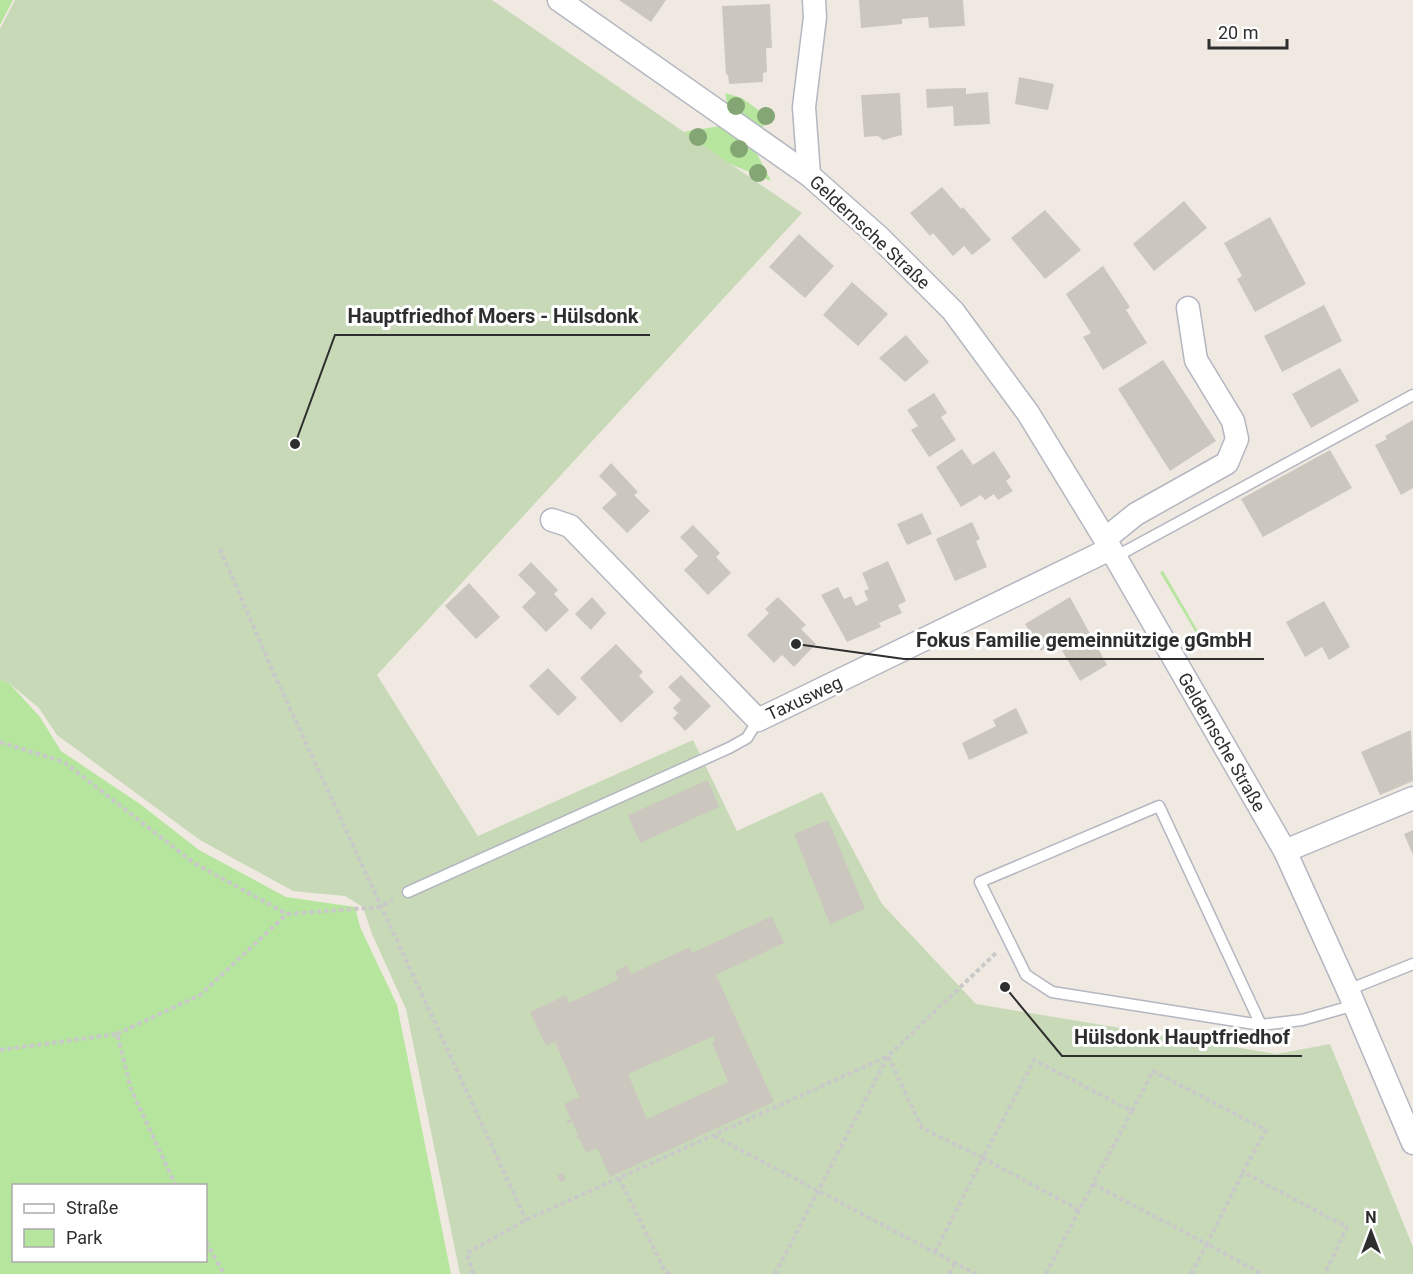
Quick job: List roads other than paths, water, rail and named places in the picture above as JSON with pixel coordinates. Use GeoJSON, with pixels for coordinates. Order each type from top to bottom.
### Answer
{"type":"FeatureCollection","features":[{"type":"Feature","properties":{"kind":"street","name":"Geldernsche Straße"},"geometry":{"type":"LineString","coordinates":[[559,0],[809,175],[879,237],[953,311],[1028,413],[1110,548],[1285,851],[1352,997],[1413,1143]]}},
{"type":"Feature","properties":{"kind":"street"},"geometry":{"type":"LineString","coordinates":[[809,175],[804,107],[815,17],[814,0]]}},
{"type":"Feature","properties":{"kind":"street"},"geometry":{"type":"LineString","coordinates":[[1110,548],[1136,514],[1227,463],[1237,439],[1233,421],[1196,360],[1188,308]]}},
{"type":"Feature","properties":{"kind":"street","name":"Taxusweg"},"geometry":{"type":"LineString","coordinates":[[552,520],[570,526],[758,720],[1110,548]]}},
{"type":"Feature","properties":{"kind":"street"},"geometry":{"type":"LineString","coordinates":[[1285,851],[1413,798]]}},
{"type":"Feature","properties":{"kind":"lane"},"geometry":{"type":"LineString","coordinates":[[1110,548],[1413,395]]}},
{"type":"Feature","properties":{"kind":"lane"},"geometry":{"type":"LineString","coordinates":[[408,892],[729,748],[747,738],[758,720]]}},
{"type":"Feature","properties":{"kind":"lane"},"geometry":{"type":"LineString","coordinates":[[1261,1026],[1159,806],[980,882],[1008,943],[1026,975],[1052,992],[1261,1026],[1302,1020],[1352,997],[1413,964]]}},
{"type":"Feature","properties":{"kind":"place","name":"Hauptfriedhof Moers - Hülsdonk"},"geometry":{"type":"Point","coordinates":[295,444]}},
{"type":"Feature","properties":{"kind":"place","name":"Fokus Familie gemeinnützige gGmbH"},"geometry":{"type":"Point","coordinates":[796,644]}},
{"type":"Feature","properties":{"kind":"place","name":"Hülsdonk Hauptfriedhof"},"geometry":{"type":"Point","coordinates":[1005,987]}}]}
